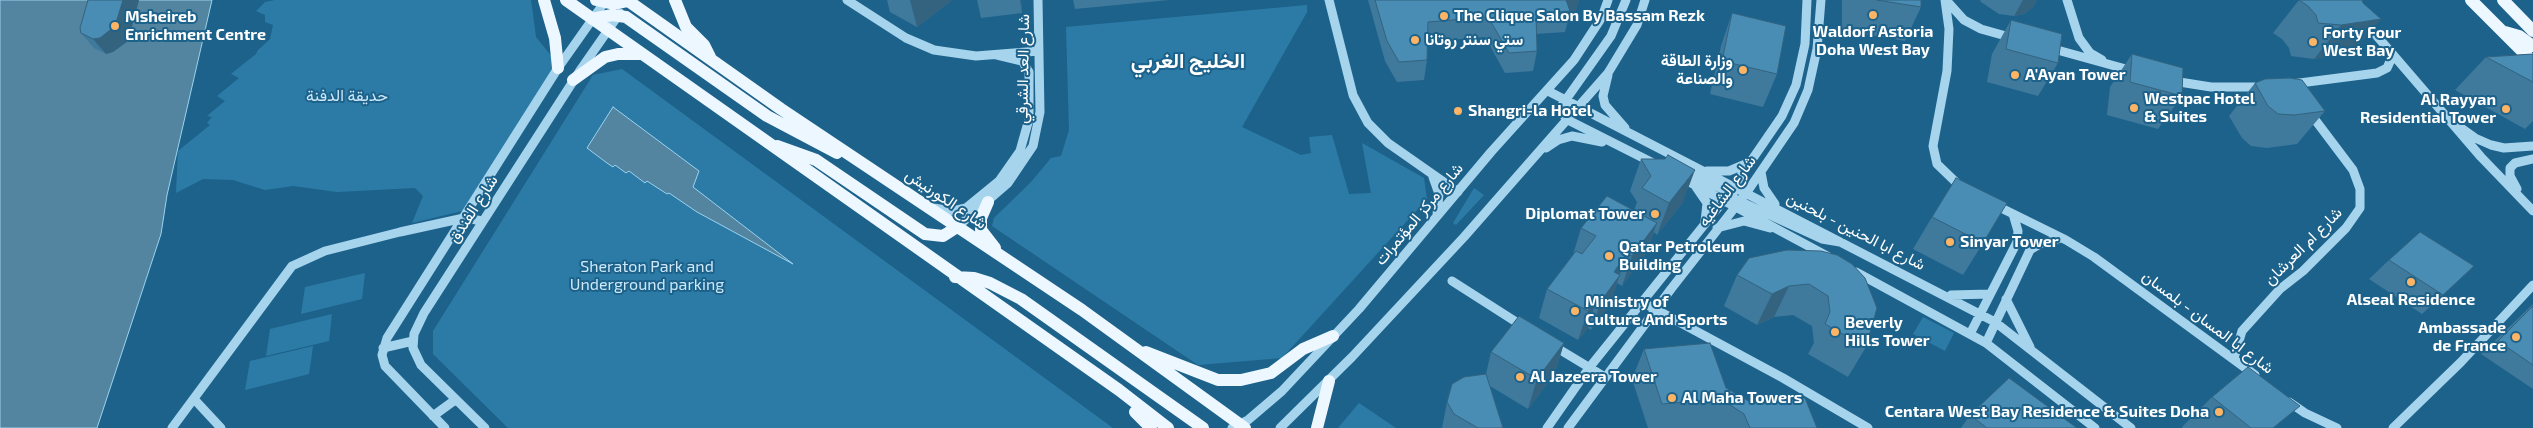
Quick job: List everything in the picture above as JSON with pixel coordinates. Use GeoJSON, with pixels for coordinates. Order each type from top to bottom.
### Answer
{"type":"FeatureCollection","features":[{"type":"Feature","properties":{"kind":"main road"},"geometry":{"type":"LineString","coordinates":[[544,0],[555,38],[558,68]]}},
{"type":"Feature","properties":{"kind":"main road"},"geometry":{"type":"LineString","coordinates":[[566,0],[955,277],[1119,390],[1168,428]]}},
{"type":"Feature","properties":{"kind":"main road"},"geometry":{"type":"LineString","coordinates":[[602,1],[619,4],[628,0]]}},
{"type":"Feature","properties":{"kind":"main road","name":"شارع الكورنيش"},"geometry":{"type":"LineString","coordinates":[[628,0],[852,157],[1138,350],[1239,427]]}},
{"type":"Feature","properties":{"kind":"main road"},"geometry":{"type":"LineString","coordinates":[[675,0],[686,27],[704,45],[711,60]]}},
{"type":"Feature","properties":{"kind":"main road"},"geometry":{"type":"LineString","coordinates":[[2471,0],[2533,62]]}},
{"type":"Feature","properties":{"kind":"main road"},"geometry":{"type":"LineString","coordinates":[[2503,0],[2533,30]]}},
{"type":"Feature","properties":{"kind":"main road"},"geometry":{"type":"LineString","coordinates":[[592,19],[618,15],[626,17],[768,116],[826,149],[852,157]]}},
{"type":"Feature","properties":{"kind":"main road"},"geometry":{"type":"LineString","coordinates":[[2502,31],[2519,36],[2533,46]]}},
{"type":"Feature","properties":{"kind":"main road"},"geometry":{"type":"LineString","coordinates":[[573,80],[605,57],[618,54],[641,54]]}},
{"type":"Feature","properties":{"kind":"main road"},"geometry":{"type":"LineString","coordinates":[[770,144],[798,152],[816,160],[924,234],[943,236],[957,227]]}},
{"type":"Feature","properties":{"kind":"main road"},"geometry":{"type":"LineString","coordinates":[[988,202],[981,218],[981,230],[1011,264]]}},
{"type":"Feature","properties":{"kind":"main road"},"geometry":{"type":"LineString","coordinates":[[955,277],[974,278],[990,283],[1021,299],[1203,428]]}},
{"type":"Feature","properties":{"kind":"main road"},"geometry":{"type":"LineString","coordinates":[[1138,350],[1162,357],[1199,374],[1218,380],[1236,381],[1254,378],[1271,372],[1303,349],[1333,336]]}},
{"type":"Feature","properties":{"kind":"main road"},"geometry":{"type":"LineString","coordinates":[[1317,428],[1329,381]]}},
{"type":"Feature","properties":{"kind":"main road"},"geometry":{"type":"LineString","coordinates":[[1119,390],[1126,403],[1151,428]]}},
{"type":"Feature","properties":{"kind":"street","name":"شارع الفندق"},"geometry":{"type":"LineString","coordinates":[[412,341],[424,313],[573,80],[628,0]]}},
{"type":"Feature","properties":{"kind":"street"},"geometry":{"type":"LineString","coordinates":[[847,0],[925,48],[964,55],[997,55],[1039,51]]}},
{"type":"Feature","properties":{"kind":"street","name":"شارع العد الشرقي"},"geometry":{"type":"LineString","coordinates":[[957,227],[988,202],[1019,170],[1035,141],[1040,112],[1038,0]]}},
{"type":"Feature","properties":{"kind":"street"},"geometry":{"type":"LineString","coordinates":[[1329,0],[1356,102],[1375,133],[1458,192]]}},
{"type":"Feature","properties":{"kind":"street","name":"شارع مركز المؤتمرات"},"geometry":{"type":"LineString","coordinates":[[1239,427],[1282,391],[1359,309],[1505,136],[1548,91],[1574,60],[1602,17],[1608,0]]}},
{"type":"Feature","properties":{"kind":"street"},"geometry":{"type":"LineString","coordinates":[[1566,119],[1560,108],[1564,100],[1611,36],[1626,0]]}},
{"type":"Feature","properties":{"kind":"street"},"geometry":{"type":"LineString","coordinates":[[1280,428],[1329,381],[1464,238],[1608,73],[1637,25],[1645,0]]}},
{"type":"Feature","properties":{"kind":"street","name":"شارع الشاغيه"},"geometry":{"type":"LineString","coordinates":[[1546,428],[1589,368],[1729,193],[1782,116],[1796,84],[1805,44],[1807,0]]}},
{"type":"Feature","properties":{"kind":"street","name":"شارع الشاغيه"},"geometry":{"type":"LineString","coordinates":[[1568,428],[1717,228],[1747,192],[1794,123],[1808,90],[1818,49],[1821,0]]}},
{"type":"Feature","properties":{"kind":"street"},"geometry":{"type":"LineString","coordinates":[[1946,0],[1964,20],[1981,29],[2025,42]]}},
{"type":"Feature","properties":{"kind":"street"},"geometry":{"type":"LineString","coordinates":[[1946,0],[1949,29],[1947,71],[1934,135],[1934,154],[1942,170],[1972,193]]}},
{"type":"Feature","properties":{"kind":"street"},"geometry":{"type":"LineString","coordinates":[[2067,0],[2079,38],[2084,46],[2100,59],[2117,67]]}},
{"type":"Feature","properties":{"kind":"street","name":"شارع الفندق"},"geometry":{"type":"LineString","coordinates":[[383,348],[392,326],[464,218],[602,1]]}},
{"type":"Feature","properties":{"kind":"street"},"geometry":{"type":"LineString","coordinates":[[2356,12],[2445,115],[2533,211]]}},
{"type":"Feature","properties":{"kind":"street"},"geometry":{"type":"LineString","coordinates":[[2044,47],[2144,74]]}},
{"type":"Feature","properties":{"kind":"street","name":"شارع العد الشرقي"},"geometry":{"type":"LineString","coordinates":[[927,207],[952,211],[966,208],[999,181],[1020,151],[1029,119],[1029,72],[1022,61],[997,55]]}},
{"type":"Feature","properties":{"kind":"street"},"geometry":{"type":"LineString","coordinates":[[2287,90],[2377,73],[2387,68],[2393,56]]}},
{"type":"Feature","properties":{"kind":"street"},"geometry":{"type":"LineString","coordinates":[[1608,73],[1603,96],[1605,105],[1613,117],[1636,138]]}},
{"type":"Feature","properties":{"kind":"street"},"geometry":{"type":"LineString","coordinates":[[2163,78],[2212,87],[2268,86]]}},
{"type":"Feature","properties":{"kind":"street","name":"شارع ابا الحنين - بلحنين"},"geometry":{"type":"LineString","coordinates":[[1548,91],[1636,138],[1704,171],[1729,193]]}},
{"type":"Feature","properties":{"kind":"street","name":"شارع ام العرشان"},"geometry":{"type":"LineString","coordinates":[[2234,358],[2242,331],[2280,289],[2303,271],[2346,228],[2360,208],[2360,189],[2353,170],[2302,104]]}},
{"type":"Feature","properties":{"kind":"street"},"geometry":{"type":"LineString","coordinates":[[2445,115],[2484,143],[2504,148],[2533,146]]}},
{"type":"Feature","properties":{"kind":"street","name":"شارع ابا الحنين - بلحنين"},"geometry":{"type":"LineString","coordinates":[[1566,119],[1694,184],[1729,193],[1747,192],[1981,314],[2031,349],[2131,428]]}},
{"type":"Feature","properties":{"kind":"street"},"geometry":{"type":"LineString","coordinates":[[1538,154],[1558,140],[1572,136],[1590,138],[1612,146],[1621,147]]}},
{"type":"Feature","properties":{"kind":"street"},"geometry":{"type":"LineString","coordinates":[[2525,202],[2510,176],[2510,168],[2515,163],[2533,159]]}},
{"type":"Feature","properties":{"kind":"street"},"geometry":{"type":"LineString","coordinates":[[1704,171],[1729,171],[1748,163]]}},
{"type":"Feature","properties":{"kind":"street"},"geometry":{"type":"LineString","coordinates":[[1661,167],[1668,164],[1729,193],[1738,202],[1822,240],[1844,242]]}},
{"type":"Feature","properties":{"kind":"street"},"geometry":{"type":"LineString","coordinates":[[1761,172],[1768,196],[1783,210]]}},
{"type":"Feature","properties":{"kind":"street"},"geometry":{"type":"LineString","coordinates":[[1432,175],[1440,194],[1437,217]]}},
{"type":"Feature","properties":{"kind":"street"},"geometry":{"type":"LineString","coordinates":[[1694,184],[1707,203],[1704,224]]}},
{"type":"Feature","properties":{"kind":"street","name":"شارع ابا المسان - بلمسان"},"geometry":{"type":"LineString","coordinates":[[1988,201],[2094,257],[2262,380]]}},
{"type":"Feature","properties":{"kind":"street","name":"شارع ابا الحنين - بلحنين"},"geometry":{"type":"LineString","coordinates":[[1738,202],[1778,228],[1833,259]]}},
{"type":"Feature","properties":{"kind":"street"},"geometry":{"type":"LineString","coordinates":[[1970,334],[2017,242],[2018,232],[2013,214]]}},
{"type":"Feature","properties":{"kind":"street"},"geometry":{"type":"LineString","coordinates":[[172,428],[281,278],[292,266],[324,251],[464,218],[483,220]]}},
{"type":"Feature","properties":{"kind":"street"},"geometry":{"type":"LineString","coordinates":[[1717,228],[1744,221],[1778,228]]}},
{"type":"Feature","properties":{"kind":"street"},"geometry":{"type":"LineString","coordinates":[[1986,343],[2030,250],[2040,244],[2061,238]]}},
{"type":"Feature","properties":{"kind":"street"},"geometry":{"type":"LineString","coordinates":[[1850,269],[1986,343],[2095,428]]}},
{"type":"Feature","properties":{"kind":"street"},"geometry":{"type":"LineString","coordinates":[[1452,281],[1605,378]]}},
{"type":"Feature","properties":{"kind":"street"},"geometry":{"type":"LineString","coordinates":[[2393,428],[2461,362],[2533,285]]}},
{"type":"Feature","properties":{"kind":"street"},"geometry":{"type":"LineString","coordinates":[[1946,295],[1990,294]]}},
{"type":"Feature","properties":{"kind":"street"},"geometry":{"type":"LineString","coordinates":[[2006,299],[2031,349]]}},
{"type":"Feature","properties":{"kind":"street"},"geometry":{"type":"LineString","coordinates":[[1642,302],[1868,428]]}},
{"type":"Feature","properties":{"kind":"street"},"geometry":{"type":"LineString","coordinates":[[445,428],[385,366],[383,348],[412,341],[415,356],[421,365],[485,428]]}},
{"type":"Feature","properties":{"kind":"street"},"geometry":{"type":"LineString","coordinates":[[2283,396],[2305,413],[2337,428]]}},
{"type":"Feature","properties":{"kind":"street"},"geometry":{"type":"LineString","coordinates":[[194,399],[221,428]]}},
{"type":"Feature","properties":{"kind":"street"},"geometry":{"type":"LineString","coordinates":[[432,416],[455,400]]}},
{"type":"Feature","properties":{"kind":"street"},"geometry":{"type":"LineString","coordinates":[[1840,411],[1854,428]]}},
{"type":"Feature","properties":{"kind":"green space","name":"حديقة الدفنة"},"geometry":{"type":"Polygon","coordinates":[[[275,0],[531,0],[536,37],[552,57],[555,70],[462,211],[412,223],[423,196],[415,188],[337,192],[293,186],[265,190],[233,180],[203,179],[176,193],[178,151],[210,125],[207,123],[212,117],[207,116],[225,101],[217,96],[239,78],[231,74],[256,54],[270,39],[273,25],[265,22],[265,15],[256,11],[265,2],[275,0]]]}},
{"type":"Feature","properties":{"kind":"green space"},"geometry":{"type":"Polygon","coordinates":[[[1307,5],[1307,12],[1242,127],[1301,155],[1311,153],[1309,137],[1332,135],[1349,194],[1371,193],[1362,143],[1424,178],[1427,199],[1282,358],[1198,365],[992,226],[994,218],[1031,182],[1051,158],[1061,156],[1069,130],[1066,27],[1307,5]]]}},
{"type":"Feature","properties":{"kind":"green space","name":"Sheraton Park and Underground parking"},"geometry":{"type":"Polygon","coordinates":[[[622,69],[1113,428],[508,428],[433,354],[433,331],[593,75],[622,69]]]}},
{"type":"Feature","properties":{"kind":"green space"},"geometry":{"type":"Polygon","coordinates":[[[1474,188],[1484,195],[1456,225],[1453,223],[1474,188]]]}},
{"type":"Feature","properties":{"kind":"green space"},"geometry":{"type":"Polygon","coordinates":[[[365,273],[362,299],[301,314],[305,287],[365,273]]]}},
{"type":"Feature","properties":{"kind":"green space"},"geometry":{"type":"Polygon","coordinates":[[[332,314],[329,341],[266,356],[270,329],[332,314]]]}},
{"type":"Feature","properties":{"kind":"green space"},"geometry":{"type":"Polygon","coordinates":[[[1923,317],[1954,333],[1945,351],[1913,334],[1923,317]]]}},
{"type":"Feature","properties":{"kind":"green space"},"geometry":{"type":"Polygon","coordinates":[[[313,346],[309,374],[245,390],[250,361],[313,346]]]}},
{"type":"Feature","properties":{"kind":"green space"},"geometry":{"type":"Polygon","coordinates":[[[1359,403],[1396,428],[1338,428],[1359,403]]]}},
{"type":"Feature","properties":{"kind":"shaded area"},"geometry":{"type":"Polygon","coordinates":[[[0,0],[212,0],[167,195],[161,234],[97,428],[0,428],[0,0]]]}},
{"type":"Feature","properties":{"kind":"shaded area"},"geometry":{"type":"Polygon","coordinates":[[[613,107],[699,171],[693,187],[793,264],[697,212],[669,193],[667,194],[647,181],[645,183],[629,171],[626,173],[615,165],[613,167],[587,148],[613,107]]]}},
{"type":"Feature","properties":{"kind":"building"},"geometry":{"type":"Polygon","coordinates":[[[88,0],[123,0],[115,26],[100,38],[93,39],[81,33],[80,28],[88,0]]]}},
{"type":"Feature","properties":{"kind":"building","name":"ستي سنتر روتانا"},"geometry":{"type":"Polygon","coordinates":[[[1375,0],[1566,0],[1570,11],[1536,14],[1537,51],[1509,53],[1488,17],[1428,22],[1427,60],[1399,62],[1387,41],[1375,0]]]}},
{"type":"Feature","properties":{"kind":"building"},"geometry":{"type":"Polygon","coordinates":[[[1877,0],[1921,0],[1921,7],[1877,0]]]}},
{"type":"Feature","properties":{"kind":"building"},"geometry":{"type":"Polygon","coordinates":[[[2299,0],[2362,0],[2381,19],[2341,25],[2318,23],[2316,15],[2299,0]]]}},
{"type":"Feature","properties":{"kind":"building"},"geometry":{"type":"Polygon","coordinates":[[[1732,13],[1786,26],[1777,74],[1722,61],[1732,13]]]}},
{"type":"Feature","properties":{"kind":"building"},"geometry":{"type":"Polygon","coordinates":[[[2011,20],[2062,34],[2058,63],[2006,49],[2011,20]]]}},
{"type":"Feature","properties":{"kind":"building"},"geometry":{"type":"Polygon","coordinates":[[[2132,54],[2183,68],[2182,96],[2130,82],[2132,54]]]}},
{"type":"Feature","properties":{"kind":"building"},"geometry":{"type":"Polygon","coordinates":[[[2533,54],[2533,82],[2486,57],[2533,54]]]}},
{"type":"Feature","properties":{"kind":"building"},"geometry":{"type":"Polygon","coordinates":[[[2290,78],[2302,80],[2325,111],[2294,115],[2278,114],[2268,106],[2255,83],[2265,79],[2290,78]]]}},
{"type":"Feature","properties":{"kind":"building"},"geometry":{"type":"Polygon","coordinates":[[[1668,155],[1695,170],[1669,203],[1642,188],[1651,176],[1641,159],[1665,159],[1668,155]]]}},
{"type":"Feature","properties":{"kind":"building"},"geometry":{"type":"Polygon","coordinates":[[[1956,178],[2007,203],[1983,243],[1932,217],[1956,178]]]}},
{"type":"Feature","properties":{"kind":"building"},"geometry":{"type":"Polygon","coordinates":[[[1607,196],[1657,223],[1632,256],[1627,253],[1614,272],[1620,275],[1601,301],[1597,298],[1588,311],[1547,289],[1576,251],[1582,254],[1596,236],[1581,228],[1607,196]]]}},
{"type":"Feature","properties":{"kind":"building"},"geometry":{"type":"Polygon","coordinates":[[[2420,232],[2474,266],[2443,295],[2389,260],[2420,232]]]}},
{"type":"Feature","properties":{"kind":"building"},"geometry":{"type":"Polygon","coordinates":[[[1787,250],[1821,251],[1837,255],[1852,264],[1865,278],[1877,308],[1866,347],[1825,324],[1830,312],[1828,296],[1809,284],[1789,286],[1772,294],[1737,275],[1749,258],[1787,250]]]}},
{"type":"Feature","properties":{"kind":"building"},"geometry":{"type":"Polygon","coordinates":[[[2533,306],[2533,365],[2498,341],[2533,306]]]}},
{"type":"Feature","properties":{"kind":"building"},"geometry":{"type":"Polygon","coordinates":[[[1519,316],[1564,343],[1537,379],[1491,352],[1519,316]]]}},
{"type":"Feature","properties":{"kind":"building"},"geometry":{"type":"Polygon","coordinates":[[[1710,343],[1726,388],[1752,403],[1805,398],[1817,428],[1750,428],[1744,414],[1721,399],[1662,404],[1644,349],[1710,343]]]}},
{"type":"Feature","properties":{"kind":"building"},"geometry":{"type":"Polygon","coordinates":[[[2248,367],[2300,406],[2273,428],[2251,428],[2212,397],[2248,367]]]}},
{"type":"Feature","properties":{"kind":"building"},"geometry":{"type":"Polygon","coordinates":[[[1486,374],[1503,428],[1478,428],[1454,414],[1447,402],[1452,384],[1464,377],[1486,374]]]}},
{"type":"Feature","properties":{"kind":"building"},"geometry":{"type":"Polygon","coordinates":[[[2009,378],[2077,428],[1987,428],[1970,415],[2009,378]]]}},
{"type":"Feature","properties":{"kind":"place","name":"Waldorf Astoria Doha West Bay"},"geometry":{"type":"Point","coordinates":[1873,15]}},
{"type":"Feature","properties":{"kind":"place","name":"The Clique Salon By Bassam Rezk"},"geometry":{"type":"Point","coordinates":[1444,16]}},
{"type":"Feature","properties":{"kind":"place","name":"Msheireb Enrichment Centre"},"geometry":{"type":"Point","coordinates":[115,26]}},
{"type":"Feature","properties":{"kind":"place","name":"ستي سنتر روتانا"},"geometry":{"type":"Point","coordinates":[1415,40]}},
{"type":"Feature","properties":{"kind":"place","name":"Forty Four West Bay"},"geometry":{"type":"Point","coordinates":[2313,42]}},
{"type":"Feature","properties":{"kind":"place","name":"وزارة الطاقة والصناعة"},"geometry":{"type":"Point","coordinates":[1743,70]}},
{"type":"Feature","properties":{"kind":"place","name":"A'Ayan Tower"},"geometry":{"type":"Point","coordinates":[2015,75]}},
{"type":"Feature","properties":{"kind":"place","name":"Westpac Hotel & Suites"},"geometry":{"type":"Point","coordinates":[2134,108]}},
{"type":"Feature","properties":{"kind":"place","name":"Al Rayyan Residential Tower"},"geometry":{"type":"Point","coordinates":[2506,109]}},
{"type":"Feature","properties":{"kind":"place","name":"Shangri-la Hotel"},"geometry":{"type":"Point","coordinates":[1458,111]}},
{"type":"Feature","properties":{"kind":"place","name":"Diplomat Tower"},"geometry":{"type":"Point","coordinates":[1655,214]}},
{"type":"Feature","properties":{"kind":"place","name":"Sinyar Tower"},"geometry":{"type":"Point","coordinates":[1950,242]}},
{"type":"Feature","properties":{"kind":"place","name":"Qatar Petroleum Building"},"geometry":{"type":"Point","coordinates":[1609,256]}},
{"type":"Feature","properties":{"kind":"place","name":"Alseal Residence"},"geometry":{"type":"Point","coordinates":[2411,282]}},
{"type":"Feature","properties":{"kind":"place","name":"Ministry of Culture And Sports"},"geometry":{"type":"Point","coordinates":[1575,311]}},
{"type":"Feature","properties":{"kind":"place","name":"Beverly Hills Tower"},"geometry":{"type":"Point","coordinates":[1835,332]}},
{"type":"Feature","properties":{"kind":"place","name":"Ambassade de France"},"geometry":{"type":"Point","coordinates":[2516,337]}},
{"type":"Feature","properties":{"kind":"place","name":"Al Jazeera Tower"},"geometry":{"type":"Point","coordinates":[1520,377]}},
{"type":"Feature","properties":{"kind":"place","name":"Al Maha Towers"},"geometry":{"type":"Point","coordinates":[1672,398]}},
{"type":"Feature","properties":{"kind":"place","name":"Centara West Bay Residence & Suites Doha"},"geometry":{"type":"Point","coordinates":[2219,412]}},
{"type":"Feature","properties":{"kind":"district","name":"الخليج الغربي"},"geometry":{"type":"Point","coordinates":[1188,61]}}]}
